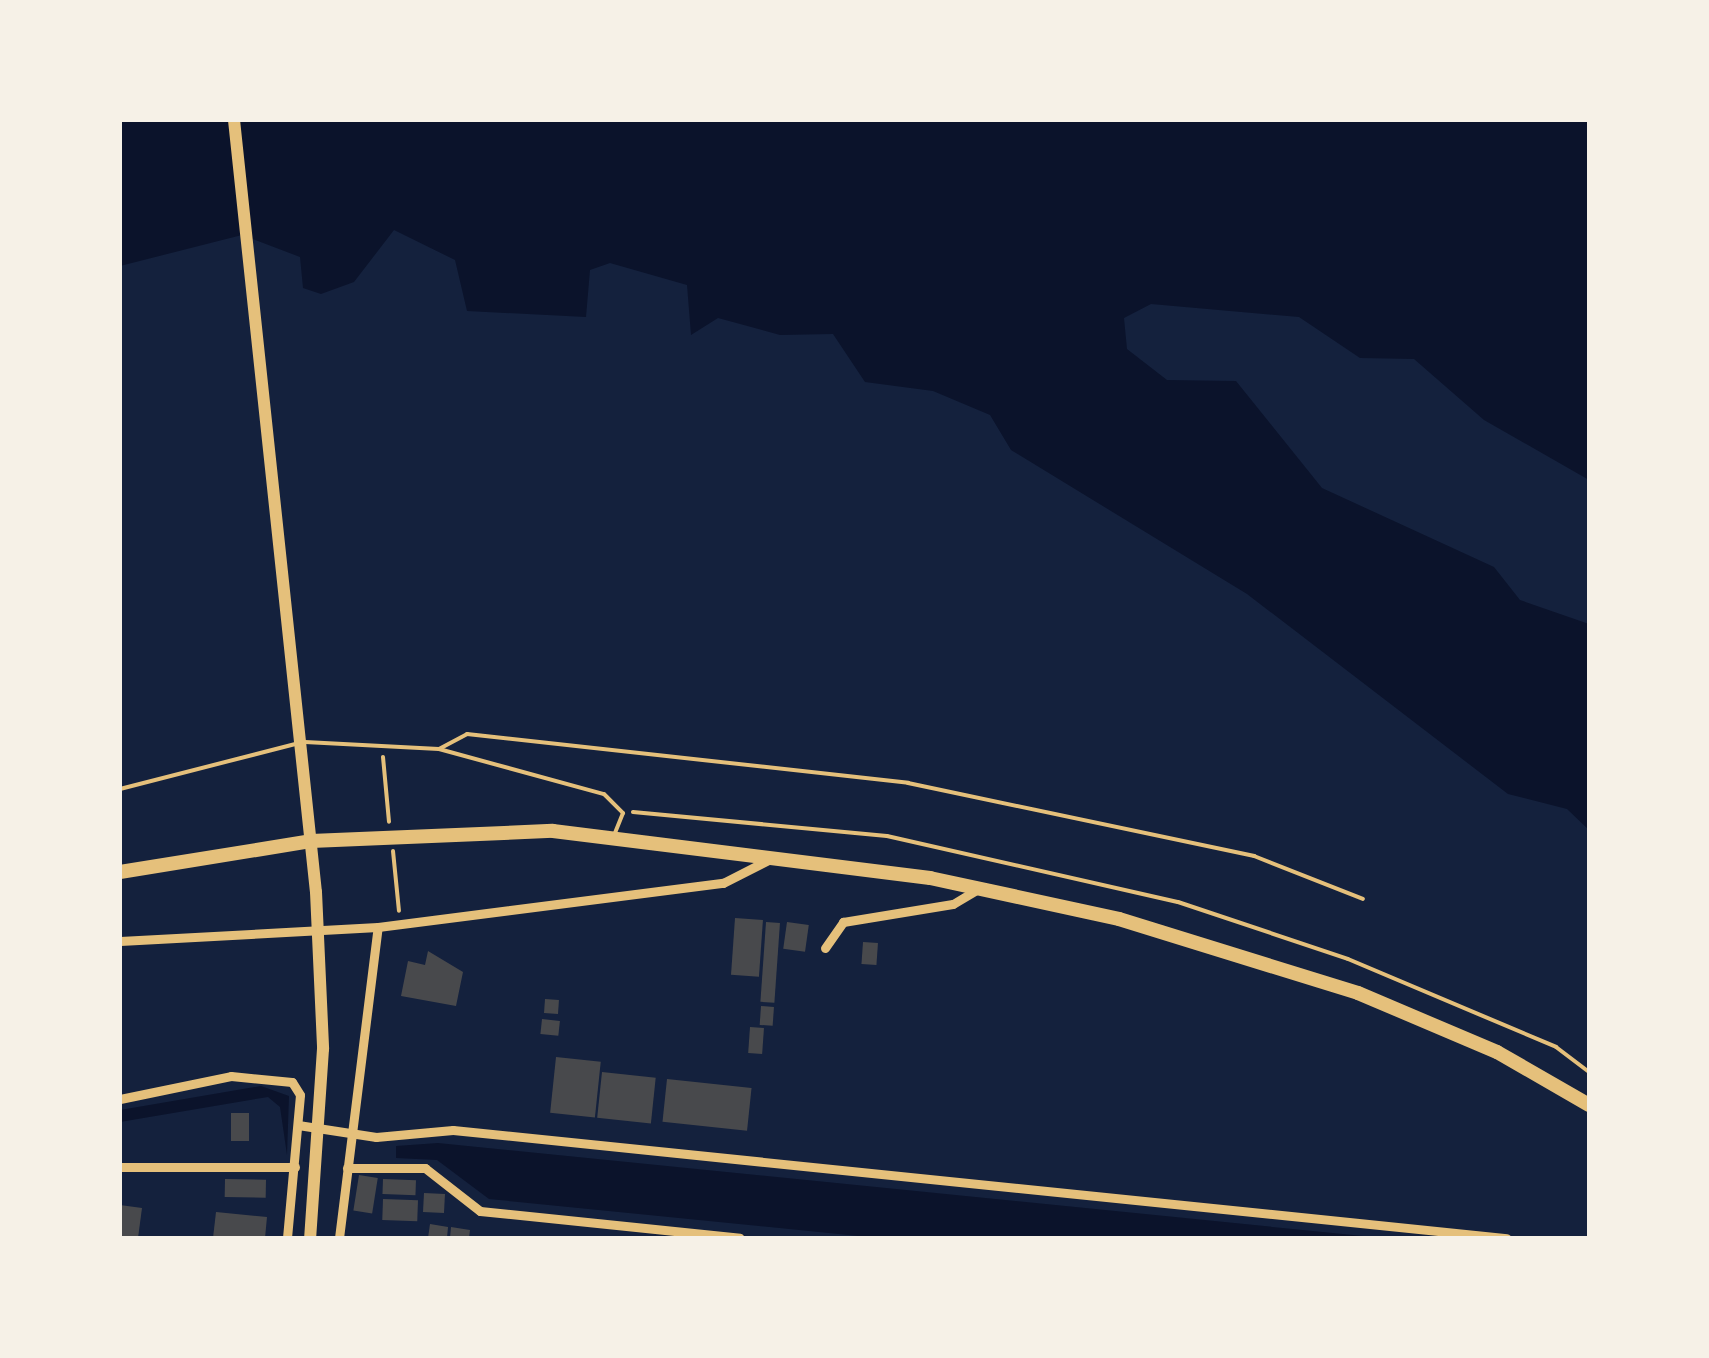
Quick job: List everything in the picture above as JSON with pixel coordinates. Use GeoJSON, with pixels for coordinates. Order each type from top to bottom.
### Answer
{"type":"FeatureCollection","features":[{"type":"Feature","properties":{"kind":"main road"},"geometry":{"type":"LineString","coordinates":[[234,120],[316,892],[322,1049],[310,1238]]}},
{"type":"Feature","properties":{"kind":"main road"},"geometry":{"type":"LineString","coordinates":[[120,872],[310,841],[391,836],[613,837],[776,856],[978,888],[1119,919],[1358,993],[1497,1052],[1589,1105]]}},
{"type":"Feature","properties":{"kind":"street"},"geometry":{"type":"LineString","coordinates":[[120,941],[378,927],[722,882],[776,856]]}},
{"type":"Feature","properties":{"kind":"street"},"geometry":{"type":"LineString","coordinates":[[825,948],[843,922],[953,904],[978,888]]}},
{"type":"Feature","properties":{"kind":"street"},"geometry":{"type":"LineString","coordinates":[[339,1238],[378,927]]}},
{"type":"Feature","properties":{"kind":"street"},"geometry":{"type":"LineString","coordinates":[[120,1099],[275,1074],[300,1095],[288,1238]]}},
{"type":"Feature","properties":{"kind":"street"},"geometry":{"type":"LineString","coordinates":[[298,1125],[353,1135],[452,1130],[1506,1238]]}},
{"type":"Feature","properties":{"kind":"street"},"geometry":{"type":"LineString","coordinates":[[120,1167],[295,1167]]}},
{"type":"Feature","properties":{"kind":"street"},"geometry":{"type":"LineString","coordinates":[[348,1168],[426,1168],[480,1211],[740,1238]]}},
{"type":"Feature","properties":{"kind":"lane"},"geometry":{"type":"LineString","coordinates":[[438,749],[467,734],[908,783],[1254,856],[1363,899]]}},
{"type":"Feature","properties":{"kind":"lane"},"geometry":{"type":"LineString","coordinates":[[120,789],[270,747],[331,739],[438,749],[604,794],[622,813],[613,837]]}},
{"type":"Feature","properties":{"kind":"path"},"geometry":{"type":"LineString","coordinates":[[382,757],[400,924]]}},
{"type":"Feature","properties":{"kind":"water"},"geometry":{"type":"Polygon","coordinates":[[[120,120],[1589,120],[1589,480],[1484,420],[1414,359],[1360,358],[1299,317],[1151,304],[1124,318],[1127,349],[1167,380],[1236,381],[1322,488],[1494,567],[1520,600],[1589,624],[1589,830],[1567,809],[1508,794],[1247,594],[1011,450],[990,415],[933,391],[865,382],[833,334],[780,335],[718,318],[691,335],[687,285],[610,263],[590,270],[586,317],[467,311],[455,260],[394,230],[354,282],[321,294],[303,288],[300,257],[242,235],[120,266],[120,120]]]}},
{"type":"Feature","properties":{"kind":"water"},"geometry":{"type":"Polygon","coordinates":[[[261,1086],[289,1096],[287,1155],[280,1107],[268,1097],[120,1122],[120,1110],[261,1086]]]}},
{"type":"Feature","properties":{"kind":"water"},"geometry":{"type":"Polygon","coordinates":[[[438,1143],[1383,1238],[878,1238],[489,1199],[437,1160],[396,1158],[396,1146],[438,1143]]]}},
{"type":"Feature","properties":{"kind":"building"},"geometry":{"type":"Polygon","coordinates":[[[735,918],[763,920],[759,977],[731,975],[735,918]]]}},
{"type":"Feature","properties":{"kind":"building"},"geometry":{"type":"Polygon","coordinates":[[[766,922],[780,923],[774,1003],[760,1002],[766,922]]]}},
{"type":"Feature","properties":{"kind":"building"},"geometry":{"type":"Polygon","coordinates":[[[787,922],[809,925],[805,952],[783,949],[787,922]]]}},
{"type":"Feature","properties":{"kind":"building"},"geometry":{"type":"Polygon","coordinates":[[[863,942],[878,943],[876,965],[861,964],[863,942]]]}},
{"type":"Feature","properties":{"kind":"building"},"geometry":{"type":"Polygon","coordinates":[[[428,951],[463,972],[456,1006],[401,996],[408,961],[425,965],[428,951]]]}},
{"type":"Feature","properties":{"kind":"building"},"geometry":{"type":"Polygon","coordinates":[[[545,999],[559,1000],[558,1014],[544,1013],[545,999]]]}},
{"type":"Feature","properties":{"kind":"building"},"geometry":{"type":"Polygon","coordinates":[[[761,1006],[774,1007],[773,1026],[760,1025],[761,1006]]]}},
{"type":"Feature","properties":{"kind":"building"},"geometry":{"type":"Polygon","coordinates":[[[542,1019],[560,1021],[558,1036],[540,1034],[542,1019]]]}},
{"type":"Feature","properties":{"kind":"building"},"geometry":{"type":"Polygon","coordinates":[[[750,1027],[764,1028],[762,1054],[748,1053],[750,1027]]]}},
{"type":"Feature","properties":{"kind":"building"},"geometry":{"type":"Polygon","coordinates":[[[556,1057],[601,1062],[595,1117],[550,1113],[556,1057]]]}},
{"type":"Feature","properties":{"kind":"building"},"geometry":{"type":"Polygon","coordinates":[[[602,1072],[656,1078],[651,1123],[597,1118],[602,1072]]]}},
{"type":"Feature","properties":{"kind":"building"},"geometry":{"type":"Polygon","coordinates":[[[667,1079],[752,1088],[747,1131],[663,1122],[667,1079]]]}},
{"type":"Feature","properties":{"kind":"building"},"geometry":{"type":"Polygon","coordinates":[[[231,1113],[249,1113],[249,1141],[231,1141],[231,1113]]]}},
{"type":"Feature","properties":{"kind":"building"},"geometry":{"type":"Polygon","coordinates":[[[359,1175],[378,1178],[372,1214],[353,1211],[359,1175]]]}},
{"type":"Feature","properties":{"kind":"building"},"geometry":{"type":"Polygon","coordinates":[[[225,1179],[266,1180],[266,1198],[225,1197],[225,1179]]]}},
{"type":"Feature","properties":{"kind":"building"},"geometry":{"type":"Polygon","coordinates":[[[383,1179],[416,1180],[415,1195],[382,1194],[383,1179]]]}},
{"type":"Feature","properties":{"kind":"building"},"geometry":{"type":"Polygon","coordinates":[[[424,1193],[445,1194],[444,1213],[423,1212],[424,1193]]]}},
{"type":"Feature","properties":{"kind":"building"},"geometry":{"type":"Polygon","coordinates":[[[383,1199],[418,1200],[417,1221],[382,1220],[383,1199]]]}},
{"type":"Feature","properties":{"kind":"building"},"geometry":{"type":"Polygon","coordinates":[[[120,1205],[142,1208],[138,1238],[120,1237],[120,1205]]]}},
{"type":"Feature","properties":{"kind":"building"},"geometry":{"type":"Polygon","coordinates":[[[216,1212],[267,1217],[265,1238],[213,1238],[216,1212]]]}},
{"type":"Feature","properties":{"kind":"building"},"geometry":{"type":"Polygon","coordinates":[[[430,1224],[448,1227],[447,1238],[428,1238],[430,1224]]]}},
{"type":"Feature","properties":{"kind":"building"},"geometry":{"type":"Polygon","coordinates":[[[451,1227],[470,1230],[469,1238],[450,1238],[451,1227]]]}}]}
